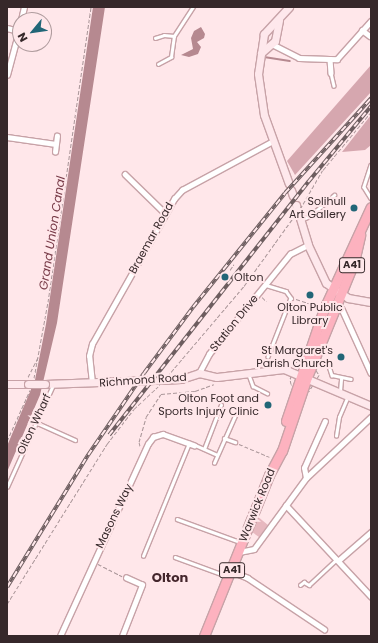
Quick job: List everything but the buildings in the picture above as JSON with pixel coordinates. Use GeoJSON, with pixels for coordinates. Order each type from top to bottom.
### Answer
{"type":"FeatureCollection","features":[{"type":"Feature","properties":{"kind":"highway","name":"Warwick Road"},"geometry":{"type":"LineString","coordinates":[[204,636],[241,548],[274,462],[282,450],[304,376],[337,292],[354,262],[360,235],[371,207]]}},
{"type":"Feature","properties":{"kind":"street"},"geometry":{"type":"LineString","coordinates":[[289,7],[279,20],[267,31],[263,39],[258,74],[259,94],[273,140],[291,190]]}},
{"type":"Feature","properties":{"kind":"street"},"geometry":{"type":"LineString","coordinates":[[260,53],[271,44],[276,36],[279,20]]}},
{"type":"Feature","properties":{"kind":"street"},"geometry":{"type":"LineString","coordinates":[[263,39],[299,58],[337,59],[343,55],[362,30],[371,21]]}},
{"type":"Feature","properties":{"kind":"street"},"geometry":{"type":"LineString","coordinates":[[362,30],[370,36]]}},
{"type":"Feature","properties":{"kind":"street"},"geometry":{"type":"LineString","coordinates":[[267,31],[273,31],[282,48]]}},
{"type":"Feature","properties":{"kind":"street"},"geometry":{"type":"LineString","coordinates":[[7,75],[13,52]]}},
{"type":"Feature","properties":{"kind":"street"},"geometry":{"type":"LineString","coordinates":[[330,59],[331,73]]}},
{"type":"Feature","properties":{"kind":"street"},"geometry":{"type":"LineString","coordinates":[[55,152],[57,136]]}},
{"type":"Feature","properties":{"kind":"street"},"geometry":{"type":"LineString","coordinates":[[7,137],[56,144]]}},
{"type":"Feature","properties":{"kind":"street","name":"Braemar Road"},"geometry":{"type":"LineString","coordinates":[[92,383],[90,356],[92,344],[174,199],[182,190],[273,140]]}},
{"type":"Feature","properties":{"kind":"street"},"geometry":{"type":"LineString","coordinates":[[125,174],[166,214]]}},
{"type":"Feature","properties":{"kind":"street"},"geometry":{"type":"LineString","coordinates":[[298,212],[308,245],[321,275],[337,292],[351,300],[371,302]]}},
{"type":"Feature","properties":{"kind":"street","name":"Station Drive"},"geometry":{"type":"LineString","coordinates":[[199,373],[209,354],[290,254],[308,245]]}},
{"type":"Feature","properties":{"kind":"street"},"geometry":{"type":"LineString","coordinates":[[342,309],[371,373]]}},
{"type":"Feature","properties":{"kind":"street","name":"Richmond Road"},"geometry":{"type":"LineString","coordinates":[[10,386],[29,383],[92,383],[182,379],[199,373],[217,377],[284,369],[304,376],[371,406]]}},
{"type":"Feature","properties":{"kind":"street"},"geometry":{"type":"LineString","coordinates":[[241,548],[254,549],[306,478],[371,417]]}},
{"type":"Feature","properties":{"kind":"street"},"geometry":{"type":"LineString","coordinates":[[306,478],[304,468],[325,421]]}},
{"type":"Feature","properties":{"kind":"street","name":"Masons Way"},"geometry":{"type":"LineString","coordinates":[[60,636],[92,561],[143,455],[154,437],[164,434],[192,444]]}},
{"type":"Feature","properties":{"kind":"street"},"geometry":{"type":"LineString","coordinates":[[286,505],[371,596]]}},
{"type":"Feature","properties":{"kind":"street"},"geometry":{"type":"LineString","coordinates":[[338,559],[371,532]]}},
{"type":"Feature","properties":{"kind":"street"},"geometry":{"type":"LineString","coordinates":[[230,574],[248,578],[324,629]]}},
{"type":"Feature","properties":{"kind":"street"},"geometry":{"type":"LineString","coordinates":[[122,636],[142,585],[126,578]]}},
{"type":"Feature","properties":{"kind":"lane"},"geometry":{"type":"LineString","coordinates":[[158,64],[171,58],[174,36],[193,7]]}},
{"type":"Feature","properties":{"kind":"lane"},"geometry":{"type":"LineString","coordinates":[[155,38],[164,35],[174,36]]}},
{"type":"Feature","properties":{"kind":"lane"},"geometry":{"type":"LineString","coordinates":[[331,73],[334,86]]}},
{"type":"Feature","properties":{"kind":"lane"},"geometry":{"type":"LineString","coordinates":[[371,165],[364,187],[371,198]]}},
{"type":"Feature","properties":{"kind":"lane"},"geometry":{"type":"LineString","coordinates":[[310,216],[334,195]]}},
{"type":"Feature","properties":{"kind":"lane"},"geometry":{"type":"LineString","coordinates":[[298,212],[310,216],[325,216]]}},
{"type":"Feature","properties":{"kind":"lane"},"geometry":{"type":"LineString","coordinates":[[266,285],[286,290],[291,298],[268,357]]}},
{"type":"Feature","properties":{"kind":"lane"},"geometry":{"type":"LineString","coordinates":[[263,348],[271,350]]}},
{"type":"Feature","properties":{"kind":"lane"},"geometry":{"type":"LineString","coordinates":[[328,363],[331,374],[341,379],[351,379]]}},
{"type":"Feature","properties":{"kind":"lane"},"geometry":{"type":"LineString","coordinates":[[248,373],[253,386],[267,393]]}},
{"type":"Feature","properties":{"kind":"lane"},"geometry":{"type":"LineString","coordinates":[[340,392],[341,379]]}},
{"type":"Feature","properties":{"kind":"lane","name":"Olton Wharf"},"geometry":{"type":"LineString","coordinates":[[7,487],[35,422],[49,384]]}},
{"type":"Feature","properties":{"kind":"lane"},"geometry":{"type":"LineString","coordinates":[[336,436],[338,420],[348,396]]}},
{"type":"Feature","properties":{"kind":"lane"},"geometry":{"type":"LineString","coordinates":[[204,449],[222,405]]}},
{"type":"Feature","properties":{"kind":"lane"},"geometry":{"type":"LineString","coordinates":[[214,463],[236,411]]}},
{"type":"Feature","properties":{"kind":"lane"},"geometry":{"type":"LineString","coordinates":[[35,422],[75,440]]}},
{"type":"Feature","properties":{"kind":"lane"},"geometry":{"type":"LineString","coordinates":[[224,438],[235,442]]}},
{"type":"Feature","properties":{"kind":"lane"},"geometry":{"type":"LineString","coordinates":[[143,556],[192,444],[217,455]]}},
{"type":"Feature","properties":{"kind":"lane"},"geometry":{"type":"LineString","coordinates":[[177,519],[241,548]]}},
{"type":"Feature","properties":{"kind":"lane"},"geometry":{"type":"LineString","coordinates":[[175,557],[230,574]]}},
{"type":"Feature","properties":{"kind":"lane"},"geometry":{"type":"LineString","coordinates":[[300,585],[304,582],[309,585],[338,559]]}},
{"type":"Feature","properties":{"kind":"path"},"geometry":{"type":"LineString","coordinates":[[34,379],[91,7]]}},
{"type":"Feature","properties":{"kind":"path"},"geometry":{"type":"LineString","coordinates":[[7,604],[107,444],[134,409],[170,373],[244,286],[298,212],[324,170],[371,112]]}},
{"type":"Feature","properties":{"kind":"path"},"geometry":{"type":"LineString","coordinates":[[230,270],[234,264]]}},
{"type":"Feature","properties":{"kind":"path"},"geometry":{"type":"LineString","coordinates":[[291,298],[319,306]]}},
{"type":"Feature","properties":{"kind":"path"},"geometry":{"type":"LineString","coordinates":[[7,441],[38,357]]}},
{"type":"Feature","properties":{"kind":"path"},"geometry":{"type":"LineString","coordinates":[[143,455],[139,442],[146,418],[161,394],[195,392],[214,384]]}},
{"type":"Feature","properties":{"kind":"path"},"geometry":{"type":"LineString","coordinates":[[235,442],[274,462]]}},
{"type":"Feature","properties":{"kind":"path"},"geometry":{"type":"LineString","coordinates":[[92,561],[126,578]]}},
{"type":"Feature","properties":{"kind":"shaded area"},"geometry":{"type":"Polygon","coordinates":[[[93,7],[105,7],[57,323],[40,395],[7,472],[7,446],[35,380],[46,324],[93,7]]]}},
{"type":"Feature","properties":{"kind":"shaded area"},"geometry":{"type":"Polygon","coordinates":[[[201,27],[205,34],[204,38],[197,42],[201,47],[198,54],[189,57],[181,55],[193,49],[191,38],[194,31],[201,27]]]}},
{"type":"Feature","properties":{"kind":"shaded area"},"geometry":{"type":"Polygon","coordinates":[[[371,65],[371,92],[295,175],[287,161],[371,65]]]}},
{"type":"Feature","properties":{"kind":"shaded area"},"geometry":{"type":"Polygon","coordinates":[[[371,115],[371,145],[365,150],[342,152],[371,115]]]}},
{"type":"Feature","properties":{"kind":"shaded area"},"geometry":{"type":"Polygon","coordinates":[[[257,516],[268,525],[259,537],[252,532],[257,516]]]}},
{"type":"Feature","properties":{"kind":"waterway"},"geometry":{"type":"LineString","coordinates":[[264,57],[290,61]]}},
{"type":"Feature","properties":{"kind":"railway"},"geometry":{"type":"LineString","coordinates":[[7,587],[88,455],[144,373],[193,307],[285,193],[371,98]]}},
{"type":"Feature","properties":{"kind":"railway"},"geometry":{"type":"LineString","coordinates":[[109,435],[308,182],[371,106]]}},
{"type":"Feature","properties":{"kind":"place","name":"Solihull Art Gallery"},"geometry":{"type":"Point","coordinates":[354,208]}},
{"type":"Feature","properties":{"kind":"place","name":"Olton"},"geometry":{"type":"Point","coordinates":[225,277]}},
{"type":"Feature","properties":{"kind":"place","name":"Olton Public Library"},"geometry":{"type":"Point","coordinates":[310,295]}},
{"type":"Feature","properties":{"kind":"place","name":"St Margaret's Parish Church"},"geometry":{"type":"Point","coordinates":[341,357]}},
{"type":"Feature","properties":{"kind":"place","name":"Olton Foot and Sports Injury Clinic"},"geometry":{"type":"Point","coordinates":[268,405]}},
{"type":"Feature","properties":{"kind":"district","name":"Olton"},"geometry":{"type":"Point","coordinates":[170,578]}},
{"type":"Feature","properties":{"kind":"water label","name":"Grand Union Canal"},"geometry":{"type":"Point","coordinates":[52,233]}}]}
